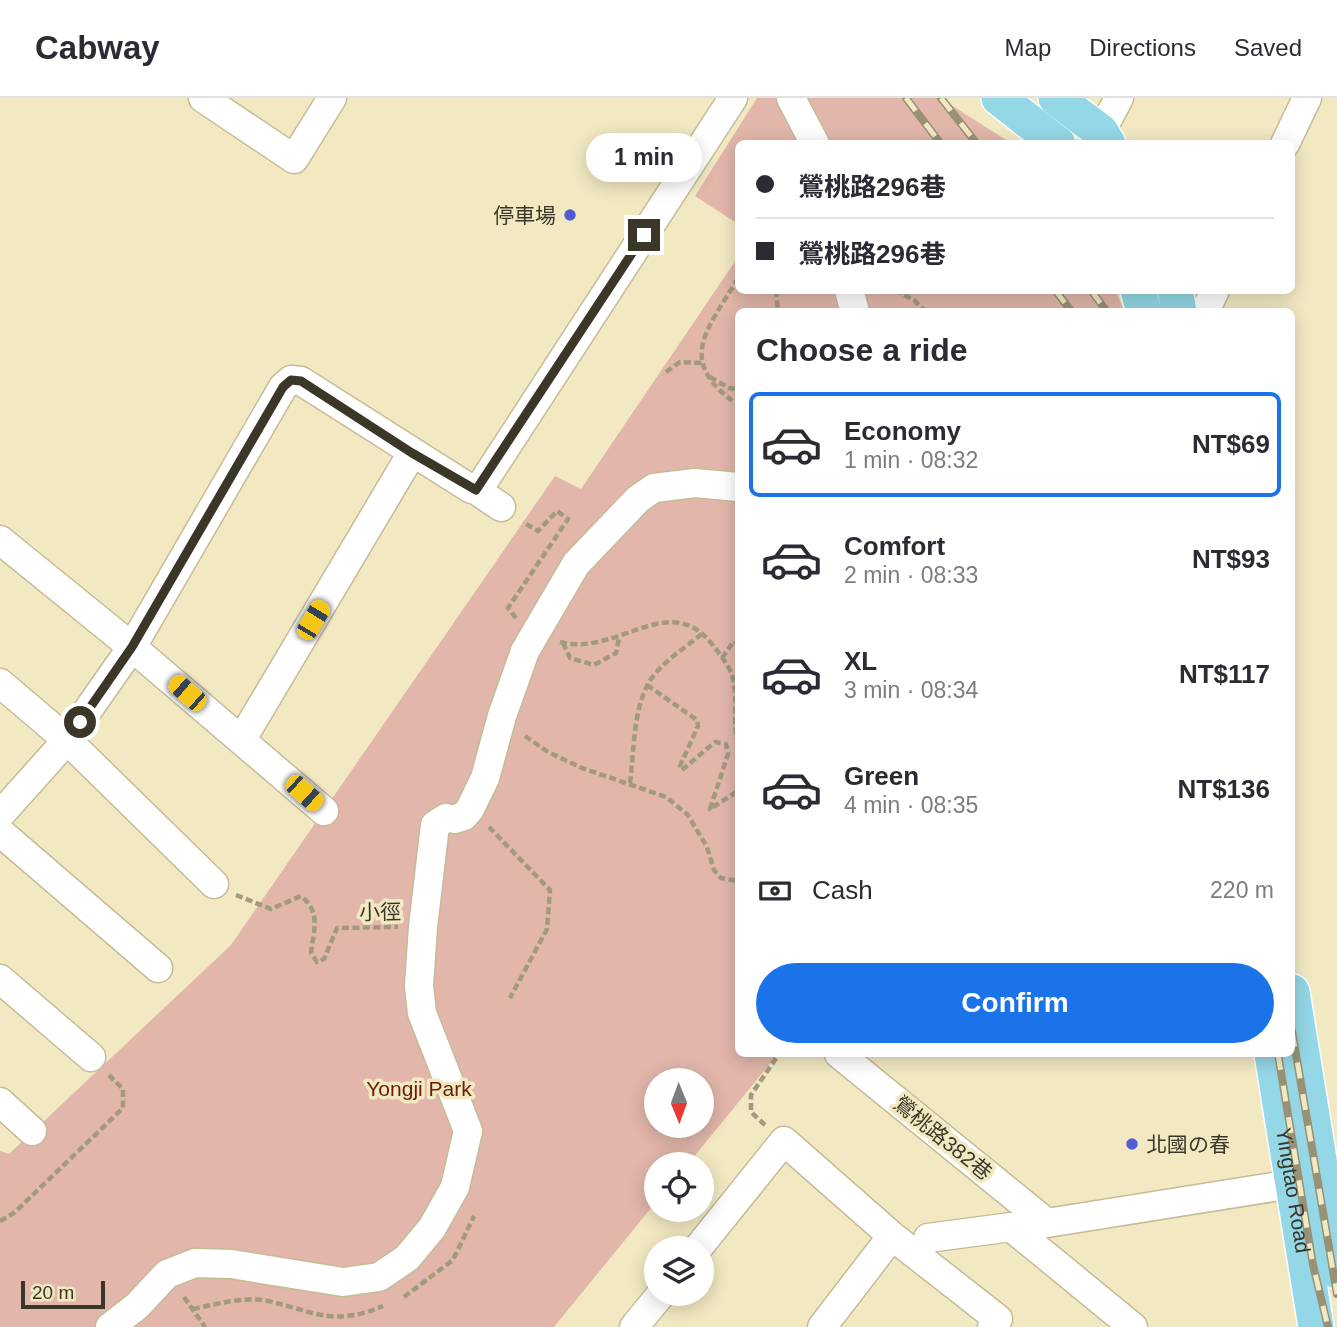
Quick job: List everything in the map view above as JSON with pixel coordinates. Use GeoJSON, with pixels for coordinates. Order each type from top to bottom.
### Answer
{"type":"FeatureCollection","features":[{"type":"Feature","properties":{"kind":"main road"},"geometry":{"type":"LineString","coordinates":[[999,98],[1053,140]]}},
{"type":"Feature","properties":{"kind":"main road"},"geometry":{"type":"LineString","coordinates":[[1056,98],[1105,138]]}},
{"type":"Feature","properties":{"kind":"main road","name":"Yingtao Road"},"geometry":{"type":"LineString","coordinates":[[1295,1015],[1317,1181],[1337,1271]]}},
{"type":"Feature","properties":{"kind":"main road","name":"Yingtao Road"},"geometry":{"type":"LineString","coordinates":[[1273,1057],[1317,1181],[1316,1327]]}},
{"type":"Feature","properties":{"kind":"street"},"geometry":{"type":"LineString","coordinates":[[203,98],[294,159],[332,98]]}},
{"type":"Feature","properties":{"kind":"street"},"geometry":{"type":"LineString","coordinates":[[476,490],[733,98]]}},
{"type":"Feature","properties":{"kind":"street"},"geometry":{"type":"LineString","coordinates":[[791,98],[813,140]]}},
{"type":"Feature","properties":{"kind":"street"},"geometry":{"type":"LineString","coordinates":[[1105,138],[1119,98]]}},
{"type":"Feature","properties":{"kind":"street"},"geometry":{"type":"LineString","coordinates":[[1287,140],[1307,98]]}},
{"type":"Feature","properties":{"kind":"street"},"geometry":{"type":"LineString","coordinates":[[0,815],[66,740],[132,647],[283,387],[291,380],[301,381],[502,507]]}},
{"type":"Feature","properties":{"kind":"street"},"geometry":{"type":"LineString","coordinates":[[242,739],[412,453]]}},
{"type":"Feature","properties":{"kind":"street"},"geometry":{"type":"LineString","coordinates":[[110,1327],[137,1307],[167,1275],[195,1263],[231,1264],[343,1282],[379,1277],[407,1258],[432,1228],[455,1188],[468,1131],[425,1029],[419,986],[435,825],[457,815],[485,778],[502,716],[525,651],[576,564],[654,488],[672,484],[735,487]]}},
{"type":"Feature","properties":{"kind":"street"},"geometry":{"type":"LineString","coordinates":[[0,540],[242,739],[324,811]]}},
{"type":"Feature","properties":{"kind":"street"},"geometry":{"type":"LineString","coordinates":[[0,683],[66,740],[214,884]]}},
{"type":"Feature","properties":{"kind":"street"},"geometry":{"type":"LineString","coordinates":[[0,832],[158,968]]}},
{"type":"Feature","properties":{"kind":"street"},"geometry":{"type":"LineString","coordinates":[[0,979],[92,1057]]}},
{"type":"Feature","properties":{"kind":"street","name":"鶯桃路382巷"},"geometry":{"type":"LineString","coordinates":[[843,1057],[1047,1223]]}},
{"type":"Feature","properties":{"kind":"street"},"geometry":{"type":"LineString","coordinates":[[0,1102],[32,1131]]}},
{"type":"Feature","properties":{"kind":"street"},"geometry":{"type":"LineString","coordinates":[[708,1236],[784,1141],[892,1236],[998,1319],[992,1327]]}},
{"type":"Feature","properties":{"kind":"street"},"geometry":{"type":"LineString","coordinates":[[928,1238],[1047,1223],[1317,1181]]}},
{"type":"Feature","properties":{"kind":"street"},"geometry":{"type":"LineString","coordinates":[[1011,1227],[1133,1327]]}},
{"type":"Feature","properties":{"kind":"street"},"geometry":{"type":"LineString","coordinates":[[822,1327],[892,1236]]}},
{"type":"Feature","properties":{"kind":"street"},"geometry":{"type":"LineString","coordinates":[[634,1327],[651,1306]]}},
{"type":"Feature","properties":{"kind":"path"},"geometry":{"type":"LineString","coordinates":[[735,282],[711,318],[702,351],[702,363],[713,386],[735,403]]}},
{"type":"Feature","properties":{"kind":"path"},"geometry":{"type":"LineString","coordinates":[[903,294],[922,308]]}},
{"type":"Feature","properties":{"kind":"path"},"geometry":{"type":"LineString","coordinates":[[666,372],[680,362],[702,363]]}},
{"type":"Feature","properties":{"kind":"path"},"geometry":{"type":"LineString","coordinates":[[706,374],[716,383],[735,388]]}},
{"type":"Feature","properties":{"kind":"path"},"geometry":{"type":"LineString","coordinates":[[502,507],[538,531],[557,511],[568,519],[508,608],[511,615],[537,632],[563,643],[592,643],[619,638],[668,621],[685,622],[702,634],[722,658],[732,676],[735,710]]}},
{"type":"Feature","properties":{"kind":"path"},"geometry":{"type":"LineString","coordinates":[[630,783],[638,719],[647,685],[669,661],[702,634]]}},
{"type":"Feature","properties":{"kind":"path"},"geometry":{"type":"LineString","coordinates":[[563,643],[570,657],[577,662],[594,664],[608,660],[616,653],[619,638]]}},
{"type":"Feature","properties":{"kind":"path"},"geometry":{"type":"LineString","coordinates":[[722,658],[735,643]]}},
{"type":"Feature","properties":{"kind":"path"},"geometry":{"type":"LineString","coordinates":[[647,685],[697,720],[698,726],[680,766],[682,770],[715,742],[726,744],[728,754],[710,809],[735,793]]}},
{"type":"Feature","properties":{"kind":"path"},"geometry":{"type":"LineString","coordinates":[[502,716],[548,752],[666,797],[688,815],[707,847],[714,870],[721,878],[735,880]]}},
{"type":"Feature","properties":{"kind":"path"},"geometry":{"type":"LineString","coordinates":[[457,815],[522,858],[550,890],[547,929],[510,998]]}},
{"type":"Feature","properties":{"kind":"path","name":"小徑"},"geometry":{"type":"LineString","coordinates":[[214,884],[256,905],[271,909],[301,896],[316,915],[311,953],[317,962],[324,959],[337,928],[423,927]]}},
{"type":"Feature","properties":{"kind":"path"},"geometry":{"type":"LineString","coordinates":[[0,1221],[14,1213],[123,1108],[123,1089],[92,1057]]}},
{"type":"Feature","properties":{"kind":"path"},"geometry":{"type":"LineString","coordinates":[[777,1057],[750,1101],[755,1117],[784,1141]]}},
{"type":"Feature","properties":{"kind":"path"},"geometry":{"type":"LineString","coordinates":[[167,1275],[205,1327]]}},
{"type":"Feature","properties":{"kind":"green space"},"geometry":{"type":"Polygon","coordinates":[[[757,98],[940,98],[1006,140],[735,140],[735,222],[695,196],[757,98]]]}},
{"type":"Feature","properties":{"kind":"green space","name":"Yongji Park"},"geometry":{"type":"Polygon","coordinates":[[[735,261],[735,294],[1117,294],[1123,308],[735,308],[735,1057],[776,1057],[714,1132],[714,1068],[644,1068],[644,1138],[709,1138],[698,1152],[644,1152],[644,1217],[554,1327],[0,1327],[0,1151],[9,1154],[231,945],[555,476],[581,489],[735,261]]]}},
{"type":"Feature","properties":{"kind":"railway"},"geometry":{"type":"LineString","coordinates":[[906,98],[938,140]]}},
{"type":"Feature","properties":{"kind":"railway"},"geometry":{"type":"LineString","coordinates":[[941,98],[974,140]]}},
{"type":"Feature","properties":{"kind":"railway"},"geometry":{"type":"LineString","coordinates":[[1058,294],[1069,308]]}},
{"type":"Feature","properties":{"kind":"railway"},"geometry":{"type":"LineString","coordinates":[[1094,294],[1104,308]]}},
{"type":"Feature","properties":{"kind":"railway"},"geometry":{"type":"LineString","coordinates":[[1295,1049],[1337,1294]]}},
{"type":"Feature","properties":{"kind":"railway"},"geometry":{"type":"LineString","coordinates":[[1278,1057],[1313,1265],[1328,1327]]}},
{"type":"Feature","properties":{"kind":"place","name":"停車場"},"geometry":{"type":"Point","coordinates":[570,215]}},
{"type":"Feature","properties":{"kind":"place","name":"北國の春"},"geometry":{"type":"Point","coordinates":[1132,1144]}},
{"type":"Feature","properties":{"kind":"route"},"geometry":{"type":"LineString","coordinates":[[80,722],[132,647],[283,387],[291,380],[301,381],[412,453],[476,490],[644,235]]}}]}
